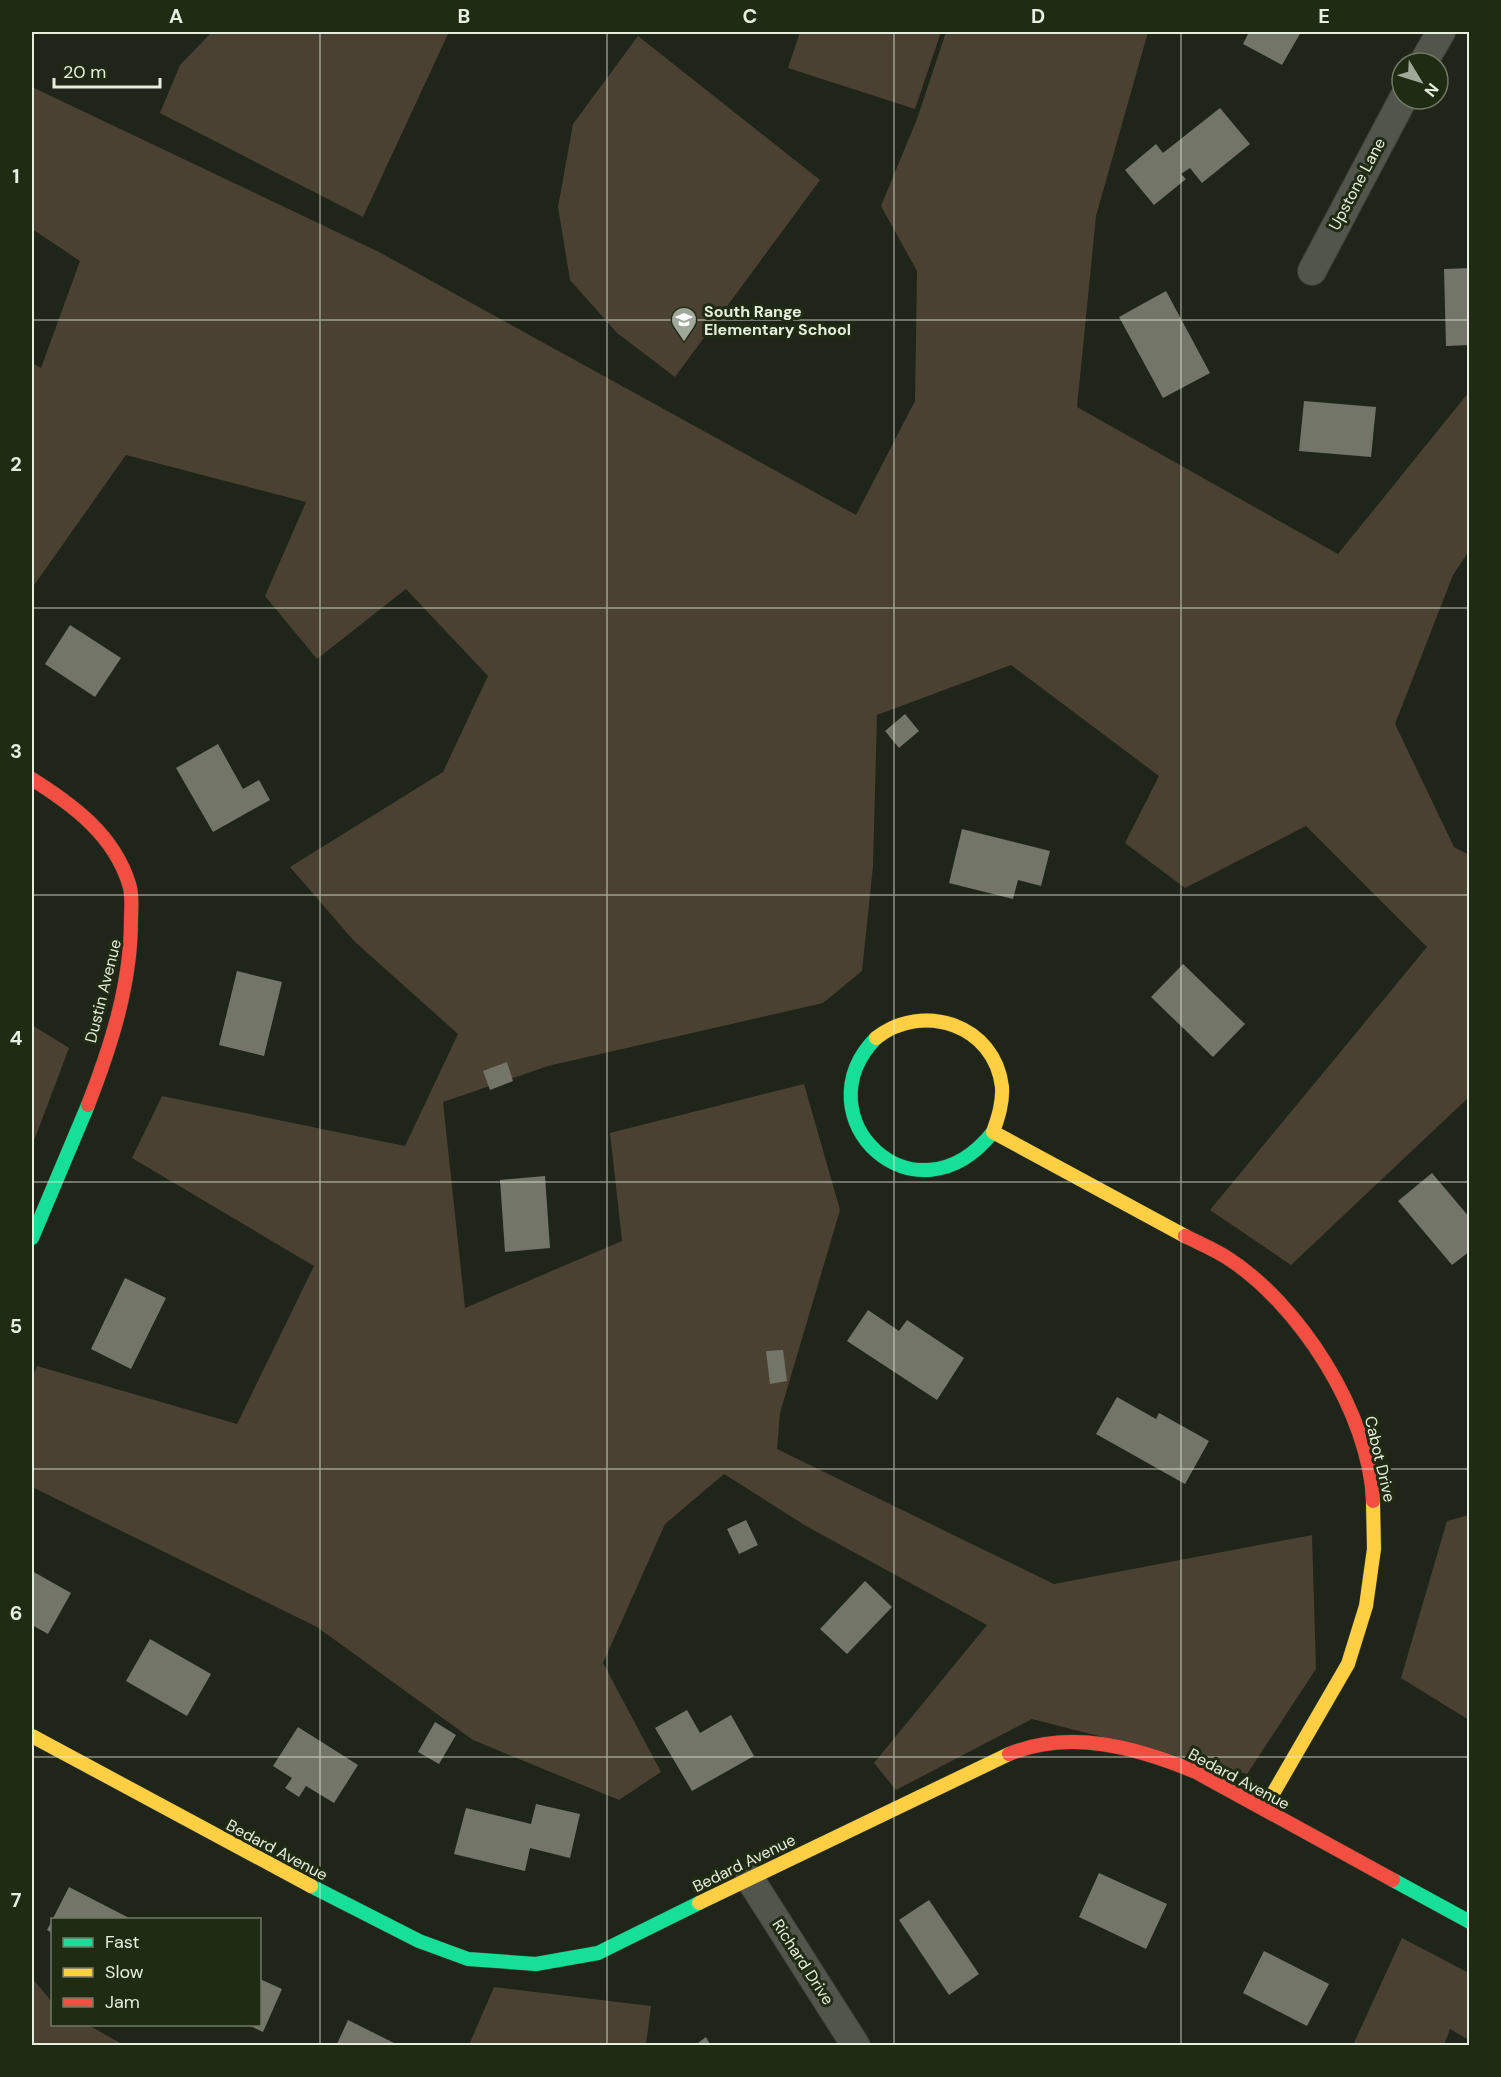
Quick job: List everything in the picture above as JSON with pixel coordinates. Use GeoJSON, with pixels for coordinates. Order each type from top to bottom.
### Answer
{"type":"FeatureCollection","features":[{"type":"Feature","properties":{"kind":"street"},"geometry":{"type":"LineString","coordinates":[[1431,51],[1441,32]]}},
{"type":"Feature","properties":{"kind":"street","name":"Upstone Lane"},"geometry":{"type":"LineString","coordinates":[[1312,271],[1397,111]]}},
{"type":"Feature","properties":{"kind":"street","name":"Dustin Avenue"},"geometry":{"type":"LineString","coordinates":[[32,780],[76,806],[102,833],[129,884],[134,935],[115,1026],[77,1135],[32,1238]]}},
{"type":"Feature","properties":{"kind":"street"},"geometry":{"type":"LineString","coordinates":[[918,1019],[942,1020],[964,1028],[982,1043],[995,1063],[1000,1078],[1001,1109],[993,1132],[976,1153],[953,1167],[927,1172],[901,1168],[877,1155],[860,1135],[850,1110],[850,1083],[858,1058],[875,1038],[895,1024],[918,1019]]}},
{"type":"Feature","properties":{"kind":"street","name":"Cabot Drive"},"geometry":{"type":"LineString","coordinates":[[993,1132],[1227,1258],[1251,1275],[1306,1333],[1337,1379],[1349,1402],[1366,1457],[1376,1511],[1369,1601],[1347,1666],[1264,1809]]}},
{"type":"Feature","properties":{"kind":"street","name":"Bedard Avenue"},"geometry":{"type":"LineString","coordinates":[[32,1736],[367,1916],[418,1941],[468,1959],[536,1964],[598,1953],[983,1764],[1033,1744],[1083,1740],[1129,1749],[1196,1772],[1470,1922]]}},
{"type":"Feature","properties":{"kind":"street","name":"Richard Drive"},"geometry":{"type":"LineString","coordinates":[[750,1879],[856,2046]]}},
{"type":"Feature","properties":{"kind":"shaded area"},"geometry":{"type":"Polygon","coordinates":[[[212,32],[442,32],[448,34],[363,217],[160,113],[180,65],[212,32]]]}},
{"type":"Feature","properties":{"kind":"shaded area"},"geometry":{"type":"Polygon","coordinates":[[[800,32],[941,32],[915,109],[788,68],[800,32]]]}},
{"type":"Feature","properties":{"kind":"shaded area"},"geometry":{"type":"Polygon","coordinates":[[[946,32],[1148,32],[1096,216],[1077,407],[1338,554],[1469,392],[1469,551],[1453,575],[1395,724],[1454,847],[1469,855],[1469,1097],[1291,1265],[1210,1210],[1427,947],[1306,826],[1185,888],[1125,843],[1159,776],[1011,665],[877,715],[873,866],[862,971],[823,1003],[548,1066],[443,1102],[465,1308],[622,1241],[610,1133],[804,1084],[840,1210],[780,1413],[777,1449],[1054,1584],[1312,1535],[1316,1669],[1247,1774],[1032,1719],[896,1790],[874,1763],[987,1625],[806,1526],[724,1474],[665,1524],[603,1663],[661,1772],[619,1800],[473,1740],[317,1627],[32,1487],[32,1378],[37,1366],[237,1424],[314,1266],[132,1158],[162,1096],[405,1146],[458,1034],[354,941],[290,867],[443,772],[488,676],[406,589],[317,659],[265,596],[306,502],[126,455],[32,588],[32,363],[41,368],[80,261],[32,229],[32,87],[379,252],[856,515],[915,401],[917,271],[881,206],[917,119],[946,32]]]}},
{"type":"Feature","properties":{"kind":"shaded area"},"geometry":{"type":"Polygon","coordinates":[[[638,36],[820,180],[675,377],[617,333],[570,280],[558,207],[573,124],[638,36]]]}},
{"type":"Feature","properties":{"kind":"shaded area"},"geometry":{"type":"Polygon","coordinates":[[[32,1025],[69,1048],[32,1146],[32,1025]]]}},
{"type":"Feature","properties":{"kind":"shaded area"},"geometry":{"type":"Polygon","coordinates":[[[1470,1515],[1469,1720],[1401,1678],[1447,1521],[1470,1515]]]}},
{"type":"Feature","properties":{"kind":"shaded area"},"geometry":{"type":"Polygon","coordinates":[[[1402,1938],[1469,1973],[1469,2040],[1450,2029],[1444,2045],[1353,2045],[1402,1938]]]}},
{"type":"Feature","properties":{"kind":"shaded area"},"geometry":{"type":"Polygon","coordinates":[[[32,1978],[51,2001],[51,2026],[90,2026],[124,2045],[32,2045],[32,1978]]]}},
{"type":"Feature","properties":{"kind":"shaded area"},"geometry":{"type":"Polygon","coordinates":[[[494,1987],[651,2006],[646,2045],[469,2045],[494,1987]]]}},
{"type":"Feature","properties":{"kind":"building"},"geometry":{"type":"Polygon","coordinates":[[[1249,32],[1301,32],[1282,65],[1243,44],[1249,32]]]}},
{"type":"Feature","properties":{"kind":"building"},"geometry":{"type":"Polygon","coordinates":[[[1220,108],[1250,144],[1202,183],[1190,168],[1181,174],[1186,179],[1154,205],[1125,170],[1156,144],[1163,153],[1220,108]]]}},
{"type":"Feature","properties":{"kind":"building"},"geometry":{"type":"Polygon","coordinates":[[[1470,268],[1470,345],[1446,346],[1444,269],[1470,268]]]}},
{"type":"Feature","properties":{"kind":"building"},"geometry":{"type":"Polygon","coordinates":[[[1166,291],[1210,373],[1163,398],[1119,317],[1166,291]]]}},
{"type":"Feature","properties":{"kind":"building"},"geometry":{"type":"Polygon","coordinates":[[[1304,401],[1376,407],[1371,457],[1299,451],[1304,401]]]}},
{"type":"Feature","properties":{"kind":"building"},"geometry":{"type":"Polygon","coordinates":[[[70,625],[121,658],[95,697],[45,664],[70,625]]]}},
{"type":"Feature","properties":{"kind":"building"},"geometry":{"type":"Polygon","coordinates":[[[905,714],[919,731],[899,748],[885,731],[905,714]]]}},
{"type":"Feature","properties":{"kind":"building"},"geometry":{"type":"Polygon","coordinates":[[[218,744],[243,789],[259,780],[270,800],[213,832],[176,768],[218,744]]]}},
{"type":"Feature","properties":{"kind":"building"},"geometry":{"type":"Polygon","coordinates":[[[962,829],[1050,851],[1041,886],[1018,880],[1013,899],[949,883],[962,829]]]}},
{"type":"Feature","properties":{"kind":"building"},"geometry":{"type":"Polygon","coordinates":[[[1183,964],[1245,1024],[1213,1057],[1151,997],[1183,964]]]}},
{"type":"Feature","properties":{"kind":"building"},"geometry":{"type":"Polygon","coordinates":[[[237,971],[282,982],[264,1056],[219,1045],[237,971]]]}},
{"type":"Feature","properties":{"kind":"building"},"geometry":{"type":"Polygon","coordinates":[[[507,1062],[513,1081],[490,1090],[483,1071],[507,1062]]]}},
{"type":"Feature","properties":{"kind":"building"},"geometry":{"type":"Polygon","coordinates":[[[1432,1173],[1470,1218],[1470,1251],[1452,1265],[1398,1201],[1432,1173]]]}},
{"type":"Feature","properties":{"kind":"building"},"geometry":{"type":"Polygon","coordinates":[[[545,1176],[550,1248],[505,1252],[500,1180],[545,1176]]]}},
{"type":"Feature","properties":{"kind":"building"},"geometry":{"type":"Polygon","coordinates":[[[125,1278],[166,1298],[131,1369],[91,1349],[125,1278]]]}},
{"type":"Feature","properties":{"kind":"building"},"geometry":{"type":"Polygon","coordinates":[[[868,1310],[899,1331],[907,1320],[964,1358],[937,1400],[847,1341],[868,1310]]]}},
{"type":"Feature","properties":{"kind":"building"},"geometry":{"type":"Polygon","coordinates":[[[783,1350],[787,1381],[770,1384],[766,1351],[783,1350]]]}},
{"type":"Feature","properties":{"kind":"building"},"geometry":{"type":"Polygon","coordinates":[[[1117,1397],[1156,1419],[1159,1413],[1209,1441],[1185,1484],[1096,1434],[1117,1397]]]}},
{"type":"Feature","properties":{"kind":"building"},"geometry":{"type":"Polygon","coordinates":[[[746,1520],[758,1545],[739,1554],[727,1529],[746,1520]]]}},
{"type":"Feature","properties":{"kind":"building"},"geometry":{"type":"Polygon","coordinates":[[[32,1571],[71,1593],[48,1634],[32,1625],[32,1571]]]}},
{"type":"Feature","properties":{"kind":"building"},"geometry":{"type":"Polygon","coordinates":[[[865,1581],[892,1607],[847,1654],[820,1629],[865,1581]]]}},
{"type":"Feature","properties":{"kind":"building"},"geometry":{"type":"Polygon","coordinates":[[[150,1639],[211,1674],[187,1716],[126,1681],[150,1639]]]}},
{"type":"Feature","properties":{"kind":"building"},"geometry":{"type":"Polygon","coordinates":[[[687,1710],[700,1733],[731,1715],[754,1756],[692,1791],[655,1728],[687,1710]]]}},
{"type":"Feature","properties":{"kind":"building"},"geometry":{"type":"Polygon","coordinates":[[[435,1722],[456,1735],[439,1764],[418,1752],[435,1722]]]}},
{"type":"Feature","properties":{"kind":"building"},"geometry":{"type":"Polygon","coordinates":[[[298,1727],[358,1765],[334,1803],[306,1786],[299,1797],[285,1788],[292,1778],[273,1766],[298,1727]]]}},
{"type":"Feature","properties":{"kind":"building"},"geometry":{"type":"Polygon","coordinates":[[[536,1804],[580,1814],[570,1858],[530,1848],[525,1871],[454,1854],[466,1808],[531,1824],[536,1804]]]}},
{"type":"Feature","properties":{"kind":"building"},"geometry":{"type":"Polygon","coordinates":[[[1099,1873],[1167,1904],[1146,1949],[1079,1917],[1099,1873]]]}},
{"type":"Feature","properties":{"kind":"building"},"geometry":{"type":"Polygon","coordinates":[[[69,1887],[129,1918],[53,1918],[69,1887]]]}},
{"type":"Feature","properties":{"kind":"building"},"geometry":{"type":"Polygon","coordinates":[[[929,1900],[979,1974],[949,1995],[899,1920],[929,1900]]]}},
{"type":"Feature","properties":{"kind":"building"},"geometry":{"type":"Polygon","coordinates":[[[1264,1951],[1329,1984],[1307,2026],[1243,1993],[1264,1951]]]}},
{"type":"Feature","properties":{"kind":"building"},"geometry":{"type":"Polygon","coordinates":[[[261,1979],[282,1989],[263,2032],[250,2026],[261,2026],[261,1979]]]}},
{"type":"Feature","properties":{"kind":"building"},"geometry":{"type":"Polygon","coordinates":[[[348,2020],[400,2046],[336,2046],[348,2020]]]}},
{"type":"Feature","properties":{"kind":"building"},"geometry":{"type":"Polygon","coordinates":[[[706,2037],[711,2046],[694,2046],[706,2037]]]}},
{"type":"Feature","properties":{"kind":"traffic: fast"},"geometry":{"type":"LineString","coordinates":[[876,1038],[856,1069],[851,1100],[859,1128],[876,1151],[901,1166],[931,1170],[962,1159],[993,1132]]}},
{"type":"Feature","properties":{"kind":"traffic: fast"},"geometry":{"type":"LineString","coordinates":[[32,1238],[88,1105]]}},
{"type":"Feature","properties":{"kind":"traffic: fast"},"geometry":{"type":"LineString","coordinates":[[1393,1880],[1470,1922]]}},
{"type":"Feature","properties":{"kind":"traffic: fast"},"geometry":{"type":"LineString","coordinates":[[311,1886],[419,1941],[468,1959],[536,1964],[598,1953],[699,1903]]}},
{"type":"Feature","properties":{"kind":"traffic: slow"},"geometry":{"type":"LineString","coordinates":[[876,1038],[895,1027],[915,1021],[935,1021],[954,1025],[971,1034],[986,1048],[997,1066],[1002,1087],[1001,1105],[993,1132],[1185,1236]]}},
{"type":"Feature","properties":{"kind":"traffic: slow"},"geometry":{"type":"LineString","coordinates":[[1264,1809],[1348,1664],[1366,1606],[1374,1549],[1373,1501]]}},
{"type":"Feature","properties":{"kind":"traffic: slow"},"geometry":{"type":"LineString","coordinates":[[32,1736],[311,1886]]}},
{"type":"Feature","properties":{"kind":"traffic: slow"},"geometry":{"type":"LineString","coordinates":[[699,1903],[1009,1754]]}},
{"type":"Feature","properties":{"kind":"traffic: jam"},"geometry":{"type":"LineString","coordinates":[[32,779],[77,811],[103,836],[122,866],[131,893],[128,968],[112,1037],[88,1105]]}},
{"type":"Feature","properties":{"kind":"traffic: jam"},"geometry":{"type":"LineString","coordinates":[[1185,1236],[1226,1257],[1253,1277],[1304,1331],[1326,1364],[1359,1433],[1369,1467],[1373,1501]]}},
{"type":"Feature","properties":{"kind":"traffic: jam"},"geometry":{"type":"LineString","coordinates":[[1009,1754],[1032,1747],[1079,1742],[1103,1744],[1150,1755],[1196,1772],[1393,1880]]}},
{"type":"Feature","properties":{"kind":"place","name":"South Range Elementary School"},"geometry":{"type":"Point","coordinates":[684,343]}}]}
